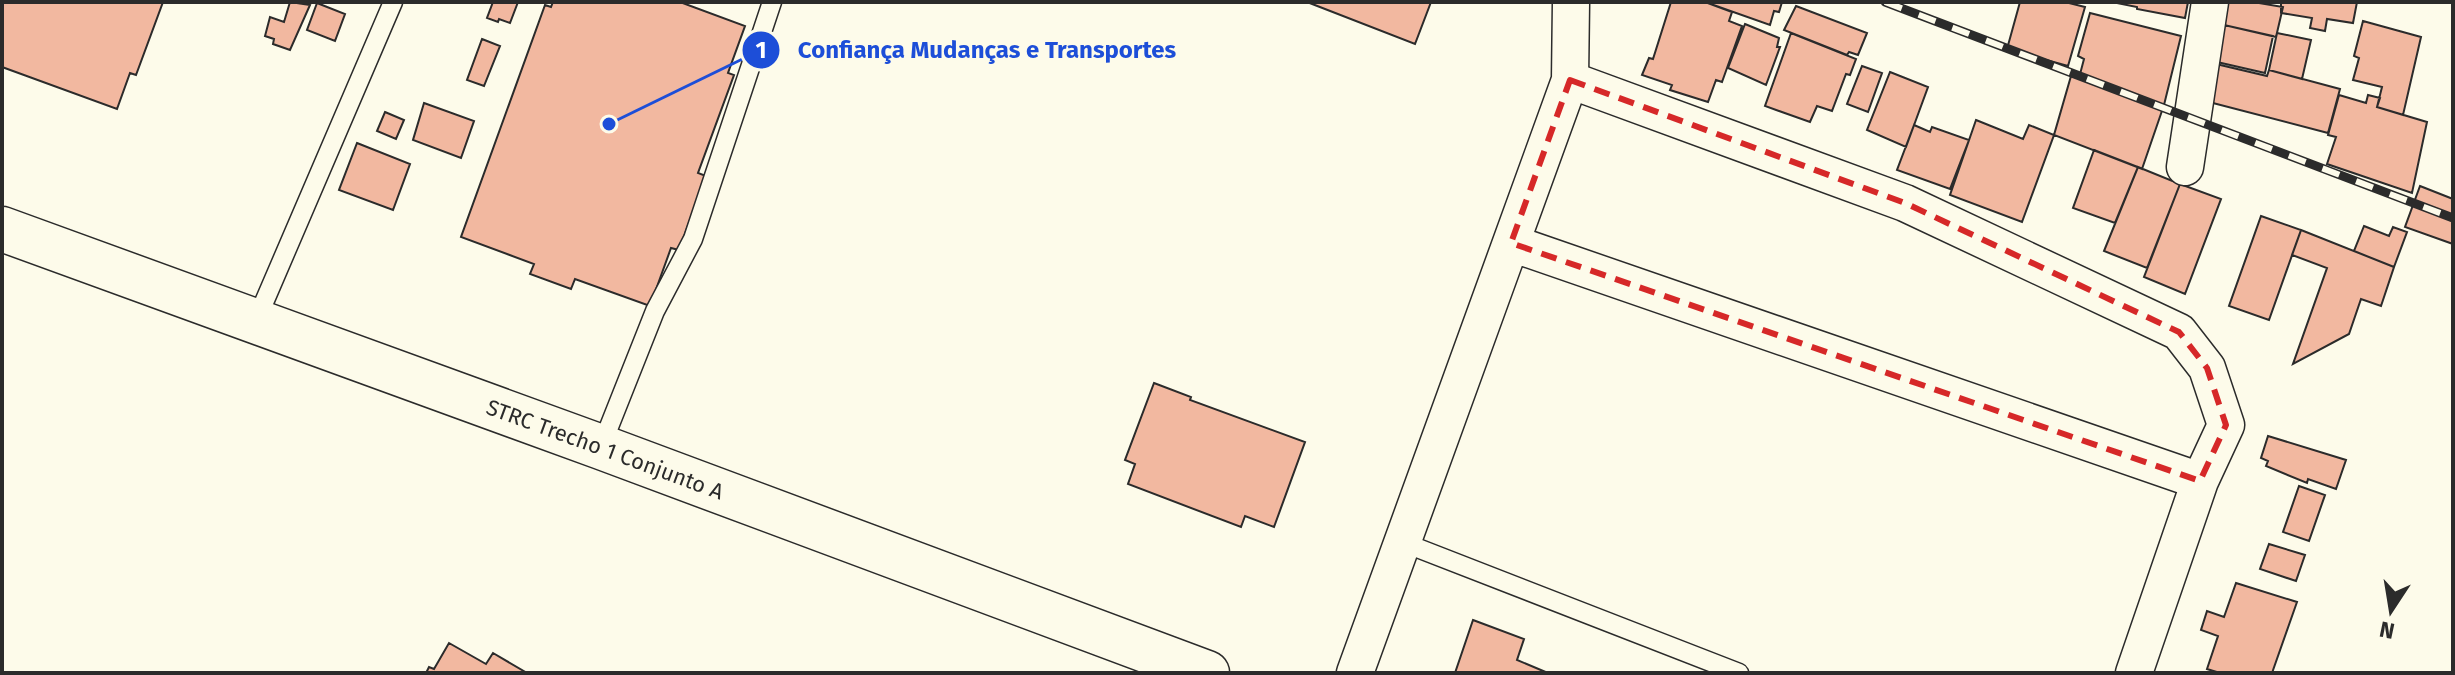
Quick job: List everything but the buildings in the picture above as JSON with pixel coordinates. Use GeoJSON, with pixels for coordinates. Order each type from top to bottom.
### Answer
{"type":"FeatureCollection","features":[{"type":"Feature","properties":{"kind":"main road","name":"STRC Trecho 1 Conjunto A"},"geometry":{"type":"LineString","coordinates":[[2,229],[601,447],[1207,673]]}},
{"type":"Feature","properties":{"kind":"street"},"geometry":{"type":"LineString","coordinates":[[1355,673],[1570,80],[1571,2]]}},
{"type":"Feature","properties":{"kind":"street"},"geometry":{"type":"LineString","coordinates":[[2185,167],[2210,2]]}},
{"type":"Feature","properties":{"kind":"street"},"geometry":{"type":"LineString","coordinates":[[1570,80],[1905,203],[2179,332],[2207,368],[2226,425],[2200,481],[2134,673]]}},
{"type":"Feature","properties":{"kind":"street"},"geometry":{"type":"LineString","coordinates":[[1511,243],[2200,481]]}},
{"type":"Feature","properties":{"kind":"lane"},"geometry":{"type":"LineString","coordinates":[[256,321],[393,2]]}},
{"type":"Feature","properties":{"kind":"lane"},"geometry":{"type":"LineString","coordinates":[[601,447],[655,311],[693,239],[772,2]]}},
{"type":"Feature","properties":{"kind":"lane"},"geometry":{"type":"LineString","coordinates":[[1402,542],[1739,673]]}},
{"type":"Feature","properties":{"kind":"highlighted area"},"geometry":{"type":"Polygon","coordinates":[[[1570,80],[1905,203],[2179,332],[2207,368],[2226,425],[2200,481],[1511,243],[1570,80]]]}},
{"type":"Feature","properties":{"kind":"railway"},"geometry":{"type":"LineString","coordinates":[[1885,2],[2453,218]]}},
{"type":"Feature","properties":{"kind":"place","name":"Confiança Mudanças e Transportes"},"geometry":{"type":"Point","coordinates":[609,124]}}]}
